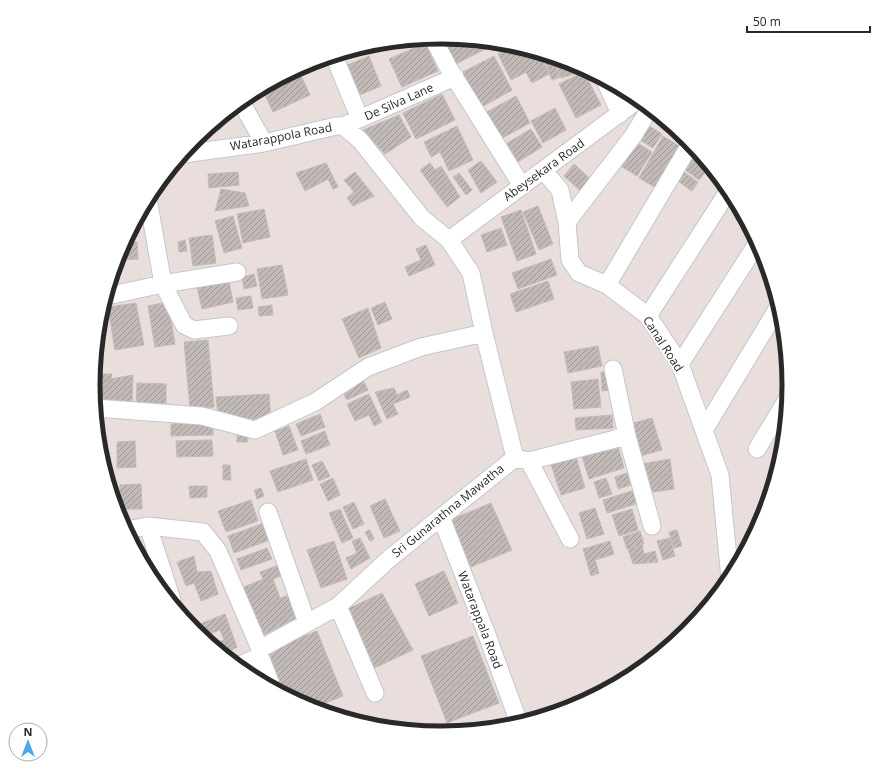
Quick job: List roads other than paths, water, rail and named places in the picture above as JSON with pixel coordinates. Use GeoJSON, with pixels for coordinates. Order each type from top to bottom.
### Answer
{"type":"FeatureCollection","features":[{"type":"Feature","properties":{"kind":"street"},"geometry":{"type":"LineString","coordinates":[[437,44],[522,186]]}},
{"type":"Feature","properties":{"kind":"street"},"geometry":{"type":"LineString","coordinates":[[336,61],[360,119]]}},
{"type":"Feature","properties":{"kind":"street","name":"De Silva Lane"},"geometry":{"type":"LineString","coordinates":[[343,126],[455,77]]}},
{"type":"Feature","properties":{"kind":"street"},"geometry":{"type":"LineString","coordinates":[[609,88],[620,114]]}},
{"type":"Feature","properties":{"kind":"street","name":"Abeysekara Road"},"geometry":{"type":"LineString","coordinates":[[449,240],[634,103]]}},
{"type":"Feature","properties":{"kind":"street"},"geometry":{"type":"LineString","coordinates":[[244,107],[264,143]]}},
{"type":"Feature","properties":{"kind":"street"},"geometry":{"type":"LineString","coordinates":[[568,222],[633,136],[647,113]]}},
{"type":"Feature","properties":{"kind":"street","name":"Watarappola Road"},"geometry":{"type":"LineString","coordinates":[[192,153],[264,143],[336,126],[343,126],[360,140],[422,218],[449,240]]}},
{"type":"Feature","properties":{"kind":"street"},"geometry":{"type":"LineString","coordinates":[[607,285],[688,149]]}},
{"type":"Feature","properties":{"kind":"street","name":"Canal Road"},"geometry":{"type":"LineString","coordinates":[[544,171],[560,190],[568,222],[570,260],[579,273],[607,285],[648,316],[680,364],[720,475],[729,568]]}},
{"type":"Feature","properties":{"kind":"street"},"geometry":{"type":"LineString","coordinates":[[648,316],[725,196]]}},
{"type":"Feature","properties":{"kind":"street"},"geometry":{"type":"LineString","coordinates":[[150,208],[163,284],[184,325],[194,330],[229,326]]}},
{"type":"Feature","properties":{"kind":"street","name":"Sri Gunarathna Mawatha"},"geometry":{"type":"LineString","coordinates":[[243,663],[307,623],[338,606],[390,558],[441,517],[522,459],[484,333],[471,273],[449,240]]}},
{"type":"Feature","properties":{"kind":"street"},"geometry":{"type":"LineString","coordinates":[[680,364],[754,248]]}},
{"type":"Feature","properties":{"kind":"street"},"geometry":{"type":"LineString","coordinates":[[113,295],[163,284],[238,272]]}},
{"type":"Feature","properties":{"kind":"street"},"geometry":{"type":"LineString","coordinates":[[704,430],[775,313]]}},
{"type":"Feature","properties":{"kind":"street"},"geometry":{"type":"LineString","coordinates":[[101,408],[202,416],[255,430],[315,402],[368,367],[421,347],[484,333]]}},
{"type":"Feature","properties":{"kind":"street"},"geometry":{"type":"LineString","coordinates":[[613,369],[626,436],[652,526]]}},
{"type":"Feature","properties":{"kind":"street"},"geometry":{"type":"LineString","coordinates":[[757,449],[782,408]]}},
{"type":"Feature","properties":{"kind":"street"},"geometry":{"type":"LineString","coordinates":[[570,539],[522,459],[626,436]]}},
{"type":"Feature","properties":{"kind":"street"},"geometry":{"type":"LineString","coordinates":[[268,512],[307,623]]}},
{"type":"Feature","properties":{"kind":"street","name":"Watarappala Road"},"geometry":{"type":"LineString","coordinates":[[441,517],[487,635],[517,717]]}},
{"type":"Feature","properties":{"kind":"street"},"geometry":{"type":"LineString","coordinates":[[133,529],[148,526],[203,532],[218,551],[260,652],[269,679]]}},
{"type":"Feature","properties":{"kind":"street"},"geometry":{"type":"LineString","coordinates":[[148,526],[169,589]]}},
{"type":"Feature","properties":{"kind":"street"},"geometry":{"type":"LineString","coordinates":[[338,606],[375,694]]}}]}
